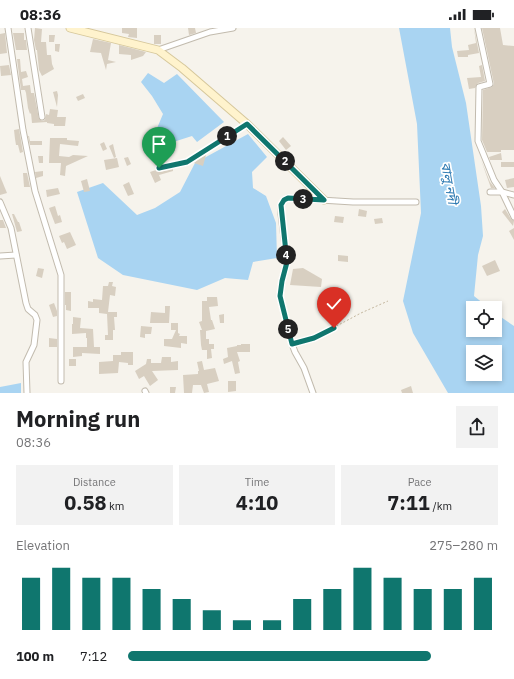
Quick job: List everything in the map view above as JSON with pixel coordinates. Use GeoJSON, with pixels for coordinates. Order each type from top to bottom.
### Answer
{"type":"FeatureCollection","features":[{"type":"Feature","properties":{"kind":"street"},"geometry":{"type":"LineString","coordinates":[[8,28],[23,130],[35,191],[61,275],[61,381]]}},
{"type":"Feature","properties":{"kind":"street"},"geometry":{"type":"LineString","coordinates":[[28,28],[42,117]]}},
{"type":"Feature","properties":{"kind":"street"},"geometry":{"type":"LineString","coordinates":[[70,28],[158,50],[182,68],[247,124],[324,200]]}},
{"type":"Feature","properties":{"kind":"street"},"geometry":{"type":"LineString","coordinates":[[158,50],[210,32],[233,28]]}},
{"type":"Feature","properties":{"kind":"street"},"geometry":{"type":"LineString","coordinates":[[478,28],[490,84],[479,87],[478,141],[494,180],[502,192],[514,217]]}},
{"type":"Feature","properties":{"kind":"street"},"geometry":{"type":"LineString","coordinates":[[159,168],[187,162],[247,124]]}},
{"type":"Feature","properties":{"kind":"street"},"geometry":{"type":"LineString","coordinates":[[490,192],[502,192],[514,195]]}},
{"type":"Feature","properties":{"kind":"street"},"geometry":{"type":"LineString","coordinates":[[313,393],[304,368],[297,358],[292,344],[280,296],[287,262],[281,205],[284,200],[288,198],[353,202],[416,202]]}},
{"type":"Feature","properties":{"kind":"street"},"geometry":{"type":"LineString","coordinates":[[0,202],[11,228],[26,303],[28,309],[35,315],[37,320],[34,345],[26,362],[27,393]]}},
{"type":"Feature","properties":{"kind":"street"},"geometry":{"type":"LineString","coordinates":[[0,256],[16,255]]}},
{"type":"Feature","properties":{"kind":"path"},"geometry":{"type":"LineString","coordinates":[[292,344],[314,338],[361,313],[388,301]]}},
{"type":"Feature","properties":{"kind":"water","name":"বালু নদী"},"geometry":{"type":"Polygon","coordinates":[[[399,28],[450,28],[452,47],[466,103],[481,206],[483,236],[478,255],[474,296],[480,301],[466,301],[466,337],[502,337],[502,318],[514,326],[514,393],[448,393],[413,333],[403,301],[421,213],[417,124],[399,28]]]}},
{"type":"Feature","properties":{"kind":"water"},"geometry":{"type":"Polygon","coordinates":[[[148,73],[164,83],[177,74],[224,122],[197,142],[192,136],[167,144],[155,133],[163,114],[141,82],[148,73]]]}},
{"type":"Feature","properties":{"kind":"water"},"geometry":{"type":"Polygon","coordinates":[[[248,134],[267,157],[252,172],[253,188],[266,196],[276,223],[277,258],[253,262],[248,280],[225,278],[197,290],[123,275],[98,258],[77,192],[103,183],[137,215],[155,208],[180,192],[195,163],[248,134]]]}},
{"type":"Feature","properties":{"kind":"water"},"geometry":{"type":"Polygon","coordinates":[[[21,383],[21,393],[0,393],[0,387],[21,383]]]}},
{"type":"Feature","properties":{"kind":"building"},"geometry":{"type":"Polygon","coordinates":[[[35,28],[42,29],[41,42],[46,42],[47,55],[51,55],[54,69],[42,76],[39,70],[37,50],[34,40],[35,28]]]}},
{"type":"Feature","properties":{"kind":"building"},"geometry":{"type":"Polygon","coordinates":[[[122,28],[137,28],[137,38],[128,37],[129,34],[122,33],[122,28]]]}},
{"type":"Feature","properties":{"kind":"building"},"geometry":{"type":"Polygon","coordinates":[[[188,28],[195,28],[196,33],[189,35],[188,28]]]}},
{"type":"Feature","properties":{"kind":"building"},"geometry":{"type":"Polygon","coordinates":[[[474,28],[479,53],[468,55],[468,57],[458,57],[457,51],[469,50],[468,45],[476,43],[474,28]]]}},
{"type":"Feature","properties":{"kind":"building"},"geometry":{"type":"Polygon","coordinates":[[[482,28],[500,28],[503,45],[514,46],[514,150],[487,152],[482,140],[483,90],[492,87],[494,84],[482,28]]]}},
{"type":"Feature","properties":{"kind":"building"},"geometry":{"type":"Polygon","coordinates":[[[5,33],[7,53],[0,54],[0,34],[5,33]]]}},
{"type":"Feature","properties":{"kind":"building"},"geometry":{"type":"Polygon","coordinates":[[[13,33],[24,33],[24,40],[26,40],[27,50],[16,50],[13,33]]]}},
{"type":"Feature","properties":{"kind":"building"},"geometry":{"type":"Polygon","coordinates":[[[49,35],[55,35],[54,42],[49,42],[49,35]]]}},
{"type":"Feature","properties":{"kind":"building"},"geometry":{"type":"Polygon","coordinates":[[[154,35],[161,35],[161,44],[154,44],[154,35]]]}},
{"type":"Feature","properties":{"kind":"building"},"geometry":{"type":"Polygon","coordinates":[[[93,39],[111,43],[108,60],[116,62],[107,64],[106,70],[101,53],[90,52],[93,39]]]}},
{"type":"Feature","properties":{"kind":"building"},"geometry":{"type":"Polygon","coordinates":[[[55,44],[60,44],[59,52],[55,51],[55,44]]]}},
{"type":"Feature","properties":{"kind":"building"},"geometry":{"type":"Polygon","coordinates":[[[119,45],[146,52],[143,56],[131,60],[131,55],[119,54],[119,45]]]}},
{"type":"Feature","properties":{"kind":"building"},"geometry":{"type":"Polygon","coordinates":[[[17,59],[20,59],[21,72],[26,71],[28,77],[22,79],[23,86],[30,85],[31,93],[34,93],[39,119],[42,121],[45,120],[46,114],[49,115],[50,109],[58,110],[57,117],[66,117],[65,126],[54,126],[54,124],[47,122],[32,123],[25,90],[21,90],[17,59]]]}},
{"type":"Feature","properties":{"kind":"building"},"geometry":{"type":"Polygon","coordinates":[[[9,65],[11,75],[1,76],[0,66],[9,65]]]}},
{"type":"Feature","properties":{"kind":"building"},"geometry":{"type":"Polygon","coordinates":[[[482,65],[485,81],[478,83],[475,88],[469,89],[467,78],[481,77],[479,66],[482,65]]]}},
{"type":"Feature","properties":{"kind":"building"},"geometry":{"type":"Polygon","coordinates":[[[57,91],[58,95],[57,107],[53,92],[57,91]]]}},
{"type":"Feature","properties":{"kind":"building"},"geometry":{"type":"Polygon","coordinates":[[[83,94],[85,98],[78,101],[76,97],[83,94]]]}},
{"type":"Feature","properties":{"kind":"building"},"geometry":{"type":"Polygon","coordinates":[[[19,129],[23,152],[20,153],[18,145],[16,145],[14,130],[19,129]]]}},
{"type":"Feature","properties":{"kind":"building"},"geometry":{"type":"Polygon","coordinates":[[[28,136],[30,141],[42,141],[42,145],[30,145],[28,136]]]}},
{"type":"Feature","properties":{"kind":"building"},"geometry":{"type":"Polygon","coordinates":[[[283,137],[291,146],[286,150],[279,141],[283,137]]]}},
{"type":"Feature","properties":{"kind":"building"},"geometry":{"type":"Polygon","coordinates":[[[50,138],[67,138],[67,140],[79,141],[78,146],[60,144],[59,156],[88,156],[66,166],[65,176],[60,175],[61,163],[49,163],[50,138]]]}},
{"type":"Feature","properties":{"kind":"building"},"geometry":{"type":"Polygon","coordinates":[[[104,142],[107,149],[103,151],[100,144],[104,142]]]}},
{"type":"Feature","properties":{"kind":"building"},"geometry":{"type":"Polygon","coordinates":[[[113,144],[116,157],[114,158],[109,146],[113,144]]]}},
{"type":"Feature","properties":{"kind":"building"},"geometry":{"type":"Polygon","coordinates":[[[159,149],[161,153],[159,155],[162,163],[156,166],[154,162],[157,161],[153,152],[159,149]]]}},
{"type":"Feature","properties":{"kind":"building"},"geometry":{"type":"Polygon","coordinates":[[[501,153],[502,160],[490,160],[489,157],[501,153]]]}},
{"type":"Feature","properties":{"kind":"building"},"geometry":{"type":"Polygon","coordinates":[[[206,155],[203,166],[194,163],[200,158],[206,155]]]}},
{"type":"Feature","properties":{"kind":"building"},"geometry":{"type":"Polygon","coordinates":[[[38,156],[43,156],[43,163],[39,163],[38,156]]]}},
{"type":"Feature","properties":{"kind":"building"},"geometry":{"type":"Polygon","coordinates":[[[128,157],[131,164],[127,166],[124,158],[128,157]]]}},
{"type":"Feature","properties":{"kind":"building"},"geometry":{"type":"Polygon","coordinates":[[[117,158],[119,167],[106,170],[104,160],[117,158]]]}},
{"type":"Feature","properties":{"kind":"building"},"geometry":{"type":"Polygon","coordinates":[[[481,160],[490,182],[495,188],[491,188],[481,160]]]}},
{"type":"Feature","properties":{"kind":"building"},"geometry":{"type":"Polygon","coordinates":[[[501,162],[514,162],[514,167],[501,167],[501,162]]]}},
{"type":"Feature","properties":{"kind":"building"},"geometry":{"type":"Polygon","coordinates":[[[173,169],[173,171],[159,175],[161,180],[155,183],[150,172],[156,170],[159,172],[173,169]]]}},
{"type":"Feature","properties":{"kind":"building"},"geometry":{"type":"Polygon","coordinates":[[[43,171],[43,176],[36,178],[35,172],[43,171]]]}},
{"type":"Feature","properties":{"kind":"building"},"geometry":{"type":"Polygon","coordinates":[[[23,173],[27,173],[30,187],[24,187],[23,173]]]}},
{"type":"Feature","properties":{"kind":"building"},"geometry":{"type":"Polygon","coordinates":[[[0,176],[7,193],[0,195],[0,176]]]}},
{"type":"Feature","properties":{"kind":"building"},"geometry":{"type":"Polygon","coordinates":[[[514,178],[514,187],[507,188],[505,180],[514,178]]]}},
{"type":"Feature","properties":{"kind":"building"},"geometry":{"type":"Polygon","coordinates":[[[87,179],[90,191],[84,192],[81,181],[87,179]]]}},
{"type":"Feature","properties":{"kind":"building"},"geometry":{"type":"Polygon","coordinates":[[[129,182],[134,194],[128,196],[123,185],[129,182]]]}},
{"type":"Feature","properties":{"kind":"building"},"geometry":{"type":"Polygon","coordinates":[[[58,188],[60,194],[47,197],[46,190],[58,188]]]}},
{"type":"Feature","properties":{"kind":"building"},"geometry":{"type":"Polygon","coordinates":[[[55,206],[58,216],[60,215],[62,222],[55,224],[49,208],[55,206]]]}},
{"type":"Feature","properties":{"kind":"building"},"geometry":{"type":"Polygon","coordinates":[[[359,209],[367,211],[366,217],[358,216],[359,209]]]}},
{"type":"Feature","properties":{"kind":"building"},"geometry":{"type":"Polygon","coordinates":[[[505,209],[514,221],[513,226],[502,212],[505,209]]]}},
{"type":"Feature","properties":{"kind":"building"},"geometry":{"type":"Polygon","coordinates":[[[12,214],[14,214],[19,222],[22,231],[17,232],[12,214]]]}},
{"type":"Feature","properties":{"kind":"building"},"geometry":{"type":"Polygon","coordinates":[[[335,216],[344,217],[343,223],[334,222],[335,216]]]}},
{"type":"Feature","properties":{"kind":"building"},"geometry":{"type":"Polygon","coordinates":[[[382,218],[383,223],[375,224],[374,219],[382,218]]]}},
{"type":"Feature","properties":{"kind":"building"},"geometry":{"type":"Polygon","coordinates":[[[0,220],[3,220],[6,228],[0,228],[0,220]]]}},
{"type":"Feature","properties":{"kind":"building"},"geometry":{"type":"Polygon","coordinates":[[[514,228],[514,240],[509,231],[514,228]]]}},
{"type":"Feature","properties":{"kind":"building"},"geometry":{"type":"Polygon","coordinates":[[[70,232],[76,245],[67,249],[59,236],[70,232]]]}},
{"type":"Feature","properties":{"kind":"building"},"geometry":{"type":"Polygon","coordinates":[[[338,255],[348,256],[348,262],[338,261],[338,255]]]}},
{"type":"Feature","properties":{"kind":"building"},"geometry":{"type":"Polygon","coordinates":[[[495,260],[500,271],[487,276],[482,266],[495,260]]]}},
{"type":"Feature","properties":{"kind":"building"},"geometry":{"type":"Polygon","coordinates":[[[38,268],[44,269],[42,278],[36,276],[38,268]]]}},
{"type":"Feature","properties":{"kind":"building"},"geometry":{"type":"Polygon","coordinates":[[[303,268],[322,279],[321,287],[290,285],[293,269],[303,268]]]}},
{"type":"Feature","properties":{"kind":"building"},"geometry":{"type":"Polygon","coordinates":[[[109,282],[113,282],[112,286],[116,287],[115,296],[110,295],[108,312],[117,312],[117,317],[114,317],[115,330],[113,330],[113,340],[105,340],[105,335],[108,335],[107,314],[99,313],[99,308],[88,308],[88,301],[93,302],[93,299],[102,300],[103,286],[108,286],[109,282]]]}},
{"type":"Feature","properties":{"kind":"building"},"geometry":{"type":"Polygon","coordinates":[[[65,292],[71,292],[71,311],[66,310],[65,292]]]}},
{"type":"Feature","properties":{"kind":"building"},"geometry":{"type":"Polygon","coordinates":[[[207,297],[217,297],[218,306],[209,307],[211,320],[215,329],[206,331],[206,339],[209,339],[209,344],[214,344],[214,349],[211,349],[212,358],[207,359],[207,350],[202,350],[200,330],[202,330],[199,322],[202,321],[202,301],[207,301],[207,297]]]}},
{"type":"Feature","properties":{"kind":"building"},"geometry":{"type":"Polygon","coordinates":[[[54,303],[57,316],[53,317],[49,305],[54,303]]]}},
{"type":"Feature","properties":{"kind":"building"},"geometry":{"type":"Polygon","coordinates":[[[165,306],[170,306],[169,323],[150,323],[151,312],[165,313],[165,306]]]}},
{"type":"Feature","properties":{"kind":"building"},"geometry":{"type":"Polygon","coordinates":[[[224,314],[224,323],[220,323],[219,315],[224,314]]]}},
{"type":"Feature","properties":{"kind":"building"},"geometry":{"type":"Polygon","coordinates":[[[73,317],[81,318],[80,328],[93,329],[94,347],[100,347],[100,354],[82,353],[82,356],[73,357],[73,347],[87,347],[87,338],[86,333],[72,334],[73,317]]]}},
{"type":"Feature","properties":{"kind":"building"},"geometry":{"type":"Polygon","coordinates":[[[171,323],[178,323],[179,336],[187,336],[187,344],[181,343],[181,348],[164,346],[164,339],[172,339],[176,330],[171,330],[171,323]]]}},
{"type":"Feature","properties":{"kind":"building"},"geometry":{"type":"Polygon","coordinates":[[[141,326],[152,327],[151,334],[145,334],[145,338],[140,337],[141,326]]]}},
{"type":"Feature","properties":{"kind":"building"},"geometry":{"type":"Polygon","coordinates":[[[49,338],[57,339],[57,347],[49,347],[49,338]]]}},
{"type":"Feature","properties":{"kind":"building"},"geometry":{"type":"Polygon","coordinates":[[[241,344],[250,344],[250,352],[237,352],[240,361],[238,362],[240,373],[235,374],[232,361],[224,364],[223,359],[228,357],[227,348],[241,344]]]}},
{"type":"Feature","properties":{"kind":"building"},"geometry":{"type":"Polygon","coordinates":[[[121,352],[133,352],[133,365],[119,362],[118,373],[99,374],[99,362],[113,361],[113,355],[121,355],[121,352]]]}},
{"type":"Feature","properties":{"kind":"building"},"geometry":{"type":"Polygon","coordinates":[[[162,357],[171,357],[171,362],[178,361],[178,370],[152,371],[158,380],[150,386],[144,376],[139,379],[135,371],[146,364],[147,359],[151,359],[151,363],[161,363],[162,357]]]}},
{"type":"Feature","properties":{"kind":"building"},"geometry":{"type":"Polygon","coordinates":[[[69,359],[76,359],[76,366],[69,366],[69,359]]]}},
{"type":"Feature","properties":{"kind":"building"},"geometry":{"type":"Polygon","coordinates":[[[202,361],[204,370],[215,368],[219,381],[207,384],[209,392],[204,393],[201,385],[193,385],[192,393],[184,393],[183,375],[198,374],[199,371],[197,362],[202,361]]]}},
{"type":"Feature","properties":{"kind":"building"},"geometry":{"type":"Polygon","coordinates":[[[228,381],[236,381],[236,391],[228,392],[228,381]]]}},
{"type":"Feature","properties":{"kind":"building"},"geometry":{"type":"Polygon","coordinates":[[[411,386],[413,393],[402,393],[401,390],[411,386]]]}},
{"type":"Feature","properties":{"kind":"building"},"geometry":{"type":"Polygon","coordinates":[[[170,387],[176,387],[175,393],[170,393],[170,387]]]}},
{"type":"Feature","properties":{"kind":"route"},"geometry":{"type":"LineString","coordinates":[[159,168],[187,162],[247,124],[324,200],[288,198],[284,200],[281,205],[287,262],[280,296],[292,344],[314,338],[334,328]]}}]}
